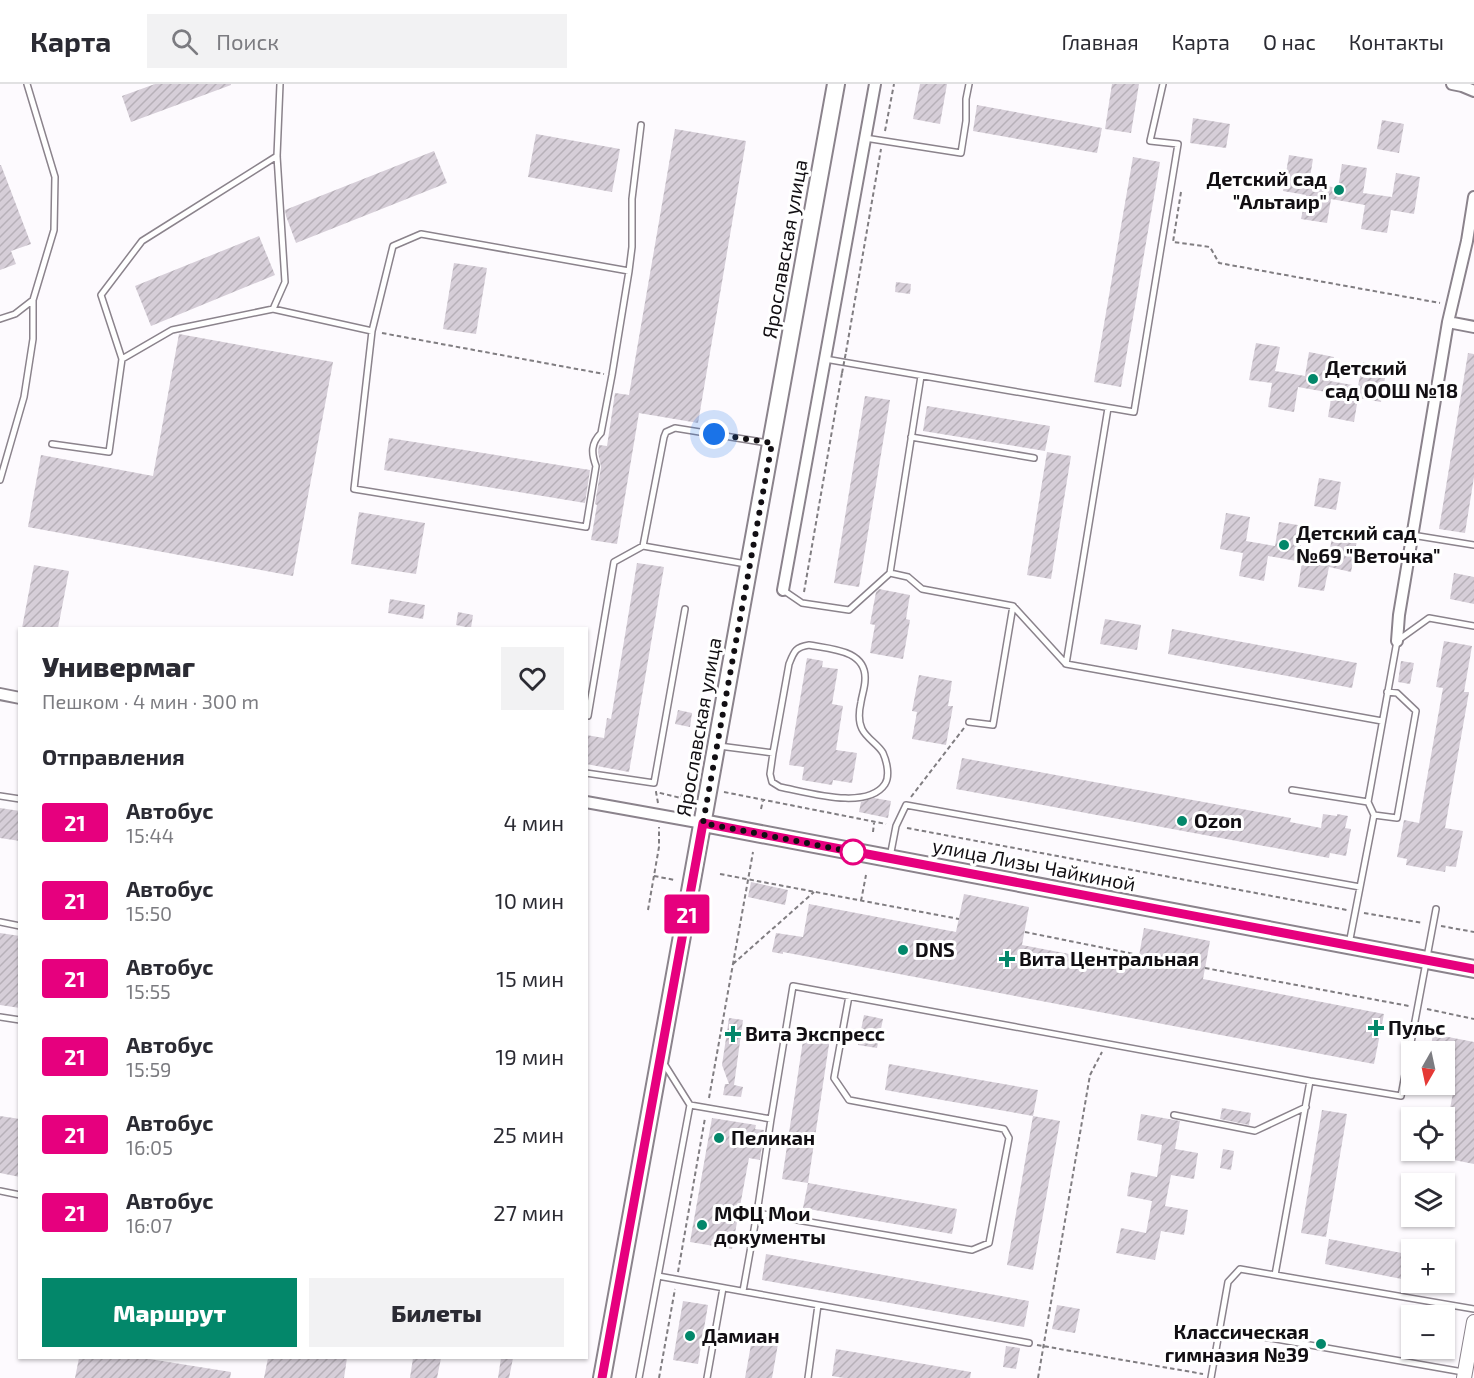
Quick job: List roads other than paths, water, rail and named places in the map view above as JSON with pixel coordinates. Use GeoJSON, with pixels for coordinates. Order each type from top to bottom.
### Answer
{"type":"FeatureCollection","features":[{"type":"Feature","properties":{"kind":"main road","name":"Ярославская улица"},"geometry":{"type":"LineString","coordinates":[[602,1378],[836,84]]}},
{"type":"Feature","properties":{"kind":"main road","name":"улица Лизы Чайкиной"},"geometry":{"type":"LineString","coordinates":[[703,823],[1474,969]]}},
{"type":"Feature","properties":{"kind":"street"},"geometry":{"type":"LineString","coordinates":[[783,590],[875,84]]}},
{"type":"Feature","properties":{"kind":"street"},"geometry":{"type":"LineString","coordinates":[[1452,84],[1474,91]]}},
{"type":"Feature","properties":{"kind":"street"},"geometry":{"type":"LineString","coordinates":[[1396,641],[1448,322],[1471,242],[1474,197]]}},
{"type":"Feature","properties":{"kind":"street"},"geometry":{"type":"LineString","coordinates":[[1448,322],[1474,327]]}},
{"type":"Feature","properties":{"kind":"street"},"geometry":{"type":"LineString","coordinates":[[0,694],[18,698]]}},
{"type":"Feature","properties":{"kind":"street","name":"улица Лизы Чайкиной"},"geometry":{"type":"LineString","coordinates":[[588,802],[703,823]]}},
{"type":"Feature","properties":{"kind":"street"},"geometry":{"type":"LineString","coordinates":[[1464,1375],[1474,1322]]}},
{"type":"Feature","properties":{"kind":"lane"},"geometry":{"type":"LineString","coordinates":[[0,480],[24,397],[33,339],[33,300],[54,230],[55,177],[27,84]]}},
{"type":"Feature","properties":{"kind":"lane"},"geometry":{"type":"LineString","coordinates":[[273,309],[285,282],[277,156],[280,84]]}},
{"type":"Feature","properties":{"kind":"lane"},"geometry":{"type":"LineString","coordinates":[[865,138],[961,153],[969,84]]}},
{"type":"Feature","properties":{"kind":"lane"},"geometry":{"type":"LineString","coordinates":[[825,359],[1134,412],[1178,144],[1150,141],[1163,84]]}},
{"type":"Feature","properties":{"kind":"lane"},"geometry":{"type":"LineString","coordinates":[[629,271],[421,234],[393,246],[372,331],[354,489],[586,527],[596,465],[592,456],[595,440],[601,433],[629,271],[632,247],[632,199],[641,125]]}},
{"type":"Feature","properties":{"kind":"lane"},"geometry":{"type":"LineString","coordinates":[[52,444],[109,452],[122,359],[101,295],[142,241],[277,156]]}},
{"type":"Feature","properties":{"kind":"lane"},"geometry":{"type":"LineString","coordinates":[[0,319],[15,314],[33,300]]}},
{"type":"Feature","properties":{"kind":"lane"},"geometry":{"type":"LineString","coordinates":[[122,359],[172,330],[273,309],[372,331]]}},
{"type":"Feature","properties":{"kind":"lane"},"geometry":{"type":"LineString","coordinates":[[783,590],[802,603],[849,610],[890,573],[921,376]]}},
{"type":"Feature","properties":{"kind":"lane"},"geometry":{"type":"LineString","coordinates":[[1066,664],[1108,408]]}},
{"type":"Feature","properties":{"kind":"lane"},"geometry":{"type":"LineString","coordinates":[[643,546],[666,432],[675,428],[772,443]]}},
{"type":"Feature","properties":{"kind":"lane"},"geometry":{"type":"LineString","coordinates":[[911,437],[1034,458]]}},
{"type":"Feature","properties":{"kind":"lane"},"geometry":{"type":"LineString","coordinates":[[1412,535],[1474,545]]}},
{"type":"Feature","properties":{"kind":"lane"},"geometry":{"type":"LineString","coordinates":[[588,716],[614,562],[643,546],[750,564]]}},
{"type":"Feature","properties":{"kind":"lane"},"geometry":{"type":"LineString","coordinates":[[890,573],[908,577],[922,589],[1013,606],[1066,664],[1382,721]]}},
{"type":"Feature","properties":{"kind":"lane"},"geometry":{"type":"LineString","coordinates":[[969,722],[993,725],[1013,606]]}},
{"type":"Feature","properties":{"kind":"lane"},"geometry":{"type":"LineString","coordinates":[[588,773],[654,783],[685,609]]}},
{"type":"Feature","properties":{"kind":"lane"},"geometry":{"type":"LineString","coordinates":[[1349,946],[1374,815],[1368,802],[1396,641],[1429,618],[1474,626]]}},
{"type":"Feature","properties":{"kind":"lane"},"geometry":{"type":"LineString","coordinates":[[809,645],[848,653],[857,658],[864,666],[865,679],[859,713],[862,728],[883,753],[888,770],[887,782],[880,791],[864,798],[843,799],[780,787],[772,782],[770,774],[773,753],[793,653],[800,647],[809,645]]}},
{"type":"Feature","properties":{"kind":"lane"},"geometry":{"type":"LineString","coordinates":[[1374,815],[1397,818],[1416,711],[1398,693],[1388,692]]}},
{"type":"Feature","properties":{"kind":"lane"},"geometry":{"type":"LineString","coordinates":[[717,745],[773,753]]}},
{"type":"Feature","properties":{"kind":"lane"},"geometry":{"type":"LineString","coordinates":[[1292,790],[1368,802]]}},
{"type":"Feature","properties":{"kind":"lane"},"geometry":{"type":"LineString","coordinates":[[0,796],[18,799]]}},
{"type":"Feature","properties":{"kind":"lane"},"geometry":{"type":"LineString","coordinates":[[890,859],[896,826],[906,804],[1360,887]]}},
{"type":"Feature","properties":{"kind":"lane"},"geometry":{"type":"LineString","coordinates":[[743,1291],[793,986],[1401,1096],[1436,909]]}},
{"type":"Feature","properties":{"kind":"lane"},"geometry":{"type":"LineString","coordinates":[[0,922],[18,926]]}},
{"type":"Feature","properties":{"kind":"lane"},"geometry":{"type":"LineString","coordinates":[[757,1213],[972,1250],[989,1244],[1009,1138],[1004,1129],[849,1100],[834,1078],[849,996]]}},
{"type":"Feature","properties":{"kind":"lane"},"geometry":{"type":"LineString","coordinates":[[0,1017],[18,1020]]}},
{"type":"Feature","properties":{"kind":"lane"},"geometry":{"type":"LineString","coordinates":[[639,1378],[690,1105],[660,1057]]}},
{"type":"Feature","properties":{"kind":"lane"},"geometry":{"type":"LineString","coordinates":[[1275,1275],[1310,1081]]}},
{"type":"Feature","properties":{"kind":"lane"},"geometry":{"type":"LineString","coordinates":[[690,1105],[771,1119]]}},
{"type":"Feature","properties":{"kind":"lane"},"geometry":{"type":"LineString","coordinates":[[1174,1115],[1256,1131],[1306,1107]]}},
{"type":"Feature","properties":{"kind":"lane"},"geometry":{"type":"LineString","coordinates":[[0,1191],[18,1195]]}},
{"type":"Feature","properties":{"kind":"lane"},"geometry":{"type":"LineString","coordinates":[[1211,1377],[1228,1282],[1240,1269],[1474,1309]]}},
{"type":"Feature","properties":{"kind":"lane"},"geometry":{"type":"LineString","coordinates":[[658,1276],[1029,1343]]}},
{"type":"Feature","properties":{"kind":"lane"},"geometry":{"type":"LineString","coordinates":[[707,1378],[723,1287]]}},
{"type":"Feature","properties":{"kind":"lane"},"geometry":{"type":"LineString","coordinates":[[808,1378],[818,1305]]}},
{"type":"Feature","properties":{"kind":"lane"},"geometry":{"type":"LineString","coordinates":[[1247,1334],[1464,1375]]}},
{"type":"Feature","properties":{"kind":"place","name":"Детский сад \"Альтаир\""},"geometry":{"type":"Point","coordinates":[1339,190]}},
{"type":"Feature","properties":{"kind":"place","name":"Детский сад ООШ №18"},"geometry":{"type":"Point","coordinates":[1313,379]}},
{"type":"Feature","properties":{"kind":"place","name":"Детский сад №69 \"Веточка\""},"geometry":{"type":"Point","coordinates":[1284,545]}},
{"type":"Feature","properties":{"kind":"place","name":"Ozon"},"geometry":{"type":"Point","coordinates":[1182,821]}},
{"type":"Feature","properties":{"kind":"place","name":"DNS"},"geometry":{"type":"Point","coordinates":[903,950]}},
{"type":"Feature","properties":{"kind":"place","name":"Вита Центральная"},"geometry":{"type":"Point","coordinates":[1007,959]}},
{"type":"Feature","properties":{"kind":"place","name":"Пульс"},"geometry":{"type":"Point","coordinates":[1376,1028]}},
{"type":"Feature","properties":{"kind":"place","name":"Вита Экспресс"},"geometry":{"type":"Point","coordinates":[733,1034]}},
{"type":"Feature","properties":{"kind":"place","name":"Пеликан"},"geometry":{"type":"Point","coordinates":[719,1138]}},
{"type":"Feature","properties":{"kind":"place","name":"МФЦ Мои документы"},"geometry":{"type":"Point","coordinates":[702,1225]}},
{"type":"Feature","properties":{"kind":"place","name":"Дамиан"},"geometry":{"type":"Point","coordinates":[690,1336]}},
{"type":"Feature","properties":{"kind":"place","name":"Классическая гимназия №39"},"geometry":{"type":"Point","coordinates":[1321,1344]}}]}
